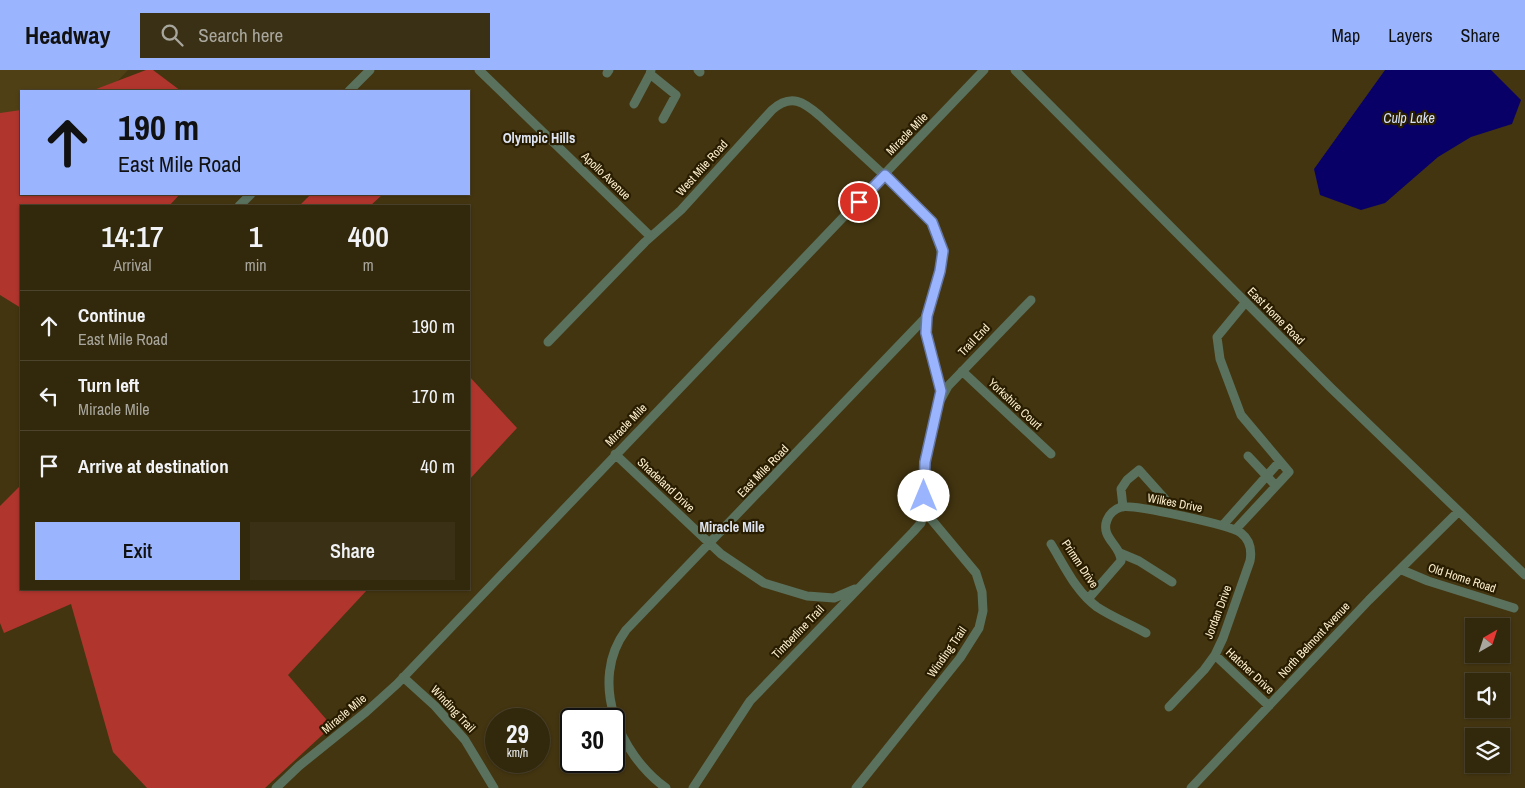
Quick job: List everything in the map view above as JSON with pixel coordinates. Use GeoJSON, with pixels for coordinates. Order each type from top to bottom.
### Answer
{"type":"FeatureCollection","features":[{"type":"Feature","properties":{"kind":"street"},"geometry":{"type":"LineString","coordinates":[[351,90],[370,70]]}},
{"type":"Feature","properties":{"kind":"street","name":"Apollo Avenue"},"geometry":{"type":"LineString","coordinates":[[479,70],[650,236]]}},
{"type":"Feature","properties":{"kind":"street","name":"Miracle Mile"},"geometry":{"type":"LineString","coordinates":[[276,788],[299,766],[366,712],[403,677],[984,70]]}},
{"type":"Feature","properties":{"kind":"street","name":"East Home Road"},"geometry":{"type":"LineString","coordinates":[[1015,70],[1245,303],[1525,575]]}},
{"type":"Feature","properties":{"kind":"street"},"geometry":{"type":"LineString","coordinates":[[634,104],[650,72],[676,95],[663,120]]}},
{"type":"Feature","properties":{"kind":"street","name":"West Mile Road"},"geometry":{"type":"LineString","coordinates":[[548,342],[650,236],[681,210],[772,110],[788,101],[798,100],[808,106],[885,175]]}},
{"type":"Feature","properties":{"kind":"street","name":"East Mile Road"},"geometry":{"type":"LineString","coordinates":[[666,788],[646,770],[624,736],[610,700],[609,669],[614,649],[626,630],[927,316],[942,261],[941,241],[932,222],[925,213],[885,175]]}},
{"type":"Feature","properties":{"kind":"street"},"geometry":{"type":"LineString","coordinates":[[241,205],[251,195]]}},
{"type":"Feature","properties":{"kind":"street","name":"Trail End"},"geometry":{"type":"LineString","coordinates":[[940,402],[948,386],[1031,300]]}},
{"type":"Feature","properties":{"kind":"street"},"geometry":{"type":"LineString","coordinates":[[1245,303],[1220,331],[1216,346],[1241,415],[1289,472],[1236,529],[1223,525],[1280,462]]}},
{"type":"Feature","properties":{"kind":"street","name":"Winding Trail"},"geometry":{"type":"LineString","coordinates":[[856,788],[960,658],[982,620],[982,592],[976,573],[937,528],[928,512],[925,500],[925,462],[940,402],[941,383],[926,333],[927,316]]}},
{"type":"Feature","properties":{"kind":"street","name":"Yorkshire Court"},"geometry":{"type":"LineString","coordinates":[[962,371],[1051,454]]}},
{"type":"Feature","properties":{"kind":"street","name":"Shadeland Drive"},"geometry":{"type":"LineString","coordinates":[[615,454],[710,544],[743,571],[764,583],[788,592],[807,596],[834,598],[859,587]]}},
{"type":"Feature","properties":{"kind":"street"},"geometry":{"type":"LineString","coordinates":[[1248,456],[1276,486]]}},
{"type":"Feature","properties":{"kind":"street"},"geometry":{"type":"LineString","coordinates":[[1165,499],[1139,470],[1121,489],[1123,507],[1110,515],[1106,527],[1108,538],[1120,553],[1133,558],[1172,582]]}},
{"type":"Feature","properties":{"kind":"street","name":"Timberline Trail"},"geometry":{"type":"LineString","coordinates":[[693,788],[750,701],[921,522],[924,516],[925,500]]}},
{"type":"Feature","properties":{"kind":"street","name":"Wilkes Drive"},"geometry":{"type":"LineString","coordinates":[[1123,507],[1223,525]]}},
{"type":"Feature","properties":{"kind":"street","name":"North Belmont Avenue"},"geometry":{"type":"LineString","coordinates":[[1191,788],[1369,600],[1402,570],[1458,512]]}},
{"type":"Feature","properties":{"kind":"street","name":"Jordan Drive"},"geometry":{"type":"LineString","coordinates":[[1169,707],[1204,670],[1215,655],[1223,638],[1252,554],[1248,541],[1236,529]]}},
{"type":"Feature","properties":{"kind":"street","name":"Primm Drive"},"geometry":{"type":"LineString","coordinates":[[1051,544],[1080,591],[1088,599],[1146,633]]}},
{"type":"Feature","properties":{"kind":"street","name":"Primm Drive"},"geometry":{"type":"LineString","coordinates":[[1088,599],[1117,569],[1121,561],[1120,553]]}},
{"type":"Feature","properties":{"kind":"street","name":"Old Home Road"},"geometry":{"type":"LineString","coordinates":[[1402,570],[1428,581],[1514,608]]}},
{"type":"Feature","properties":{"kind":"street","name":"Hatcher Drive"},"geometry":{"type":"LineString","coordinates":[[1215,655],[1269,706]]}},
{"type":"Feature","properties":{"kind":"street","name":"Winding Trail"},"geometry":{"type":"LineString","coordinates":[[403,677],[435,706],[465,740],[494,788]]}},
{"type":"Feature","properties":{"kind":"shaded area"},"geometry":{"type":"Polygon","coordinates":[[[0,70],[128,70],[109,90],[20,90],[20,185],[0,207],[0,70]]]}},
{"type":"Feature","properties":{"kind":"shaded area"},"geometry":{"type":"Polygon","coordinates":[[[146,70],[153,70],[180,90],[94,90],[146,70]]]}},
{"type":"Feature","properties":{"kind":"shaded area"},"geometry":{"type":"Polygon","coordinates":[[[20,110],[20,195],[179,195],[170,205],[20,205],[20,307],[0,295],[0,113],[20,110]]]}},
{"type":"Feature","properties":{"kind":"shaded area"},"geometry":{"type":"Polygon","coordinates":[[[310,195],[382,195],[371,205],[300,205],[310,195]]]}},
{"type":"Feature","properties":{"kind":"shaded area"},"geometry":{"type":"Polygon","coordinates":[[[470,377],[517,428],[470,479],[470,377]]]}},
{"type":"Feature","properties":{"kind":"shaded area"},"geometry":{"type":"Polygon","coordinates":[[[20,486],[20,590],[367,590],[288,675],[332,726],[265,788],[147,788],[113,752],[71,604],[4,633],[0,623],[0,506],[20,486]]]}},
{"type":"Feature","properties":{"kind":"water","name":"Culp Lake"},"geometry":{"type":"Polygon","coordinates":[[[1385,70],[1491,70],[1521,100],[1512,124],[1471,137],[1438,157],[1385,203],[1361,210],[1320,195],[1314,169],[1385,70]]]}},
{"type":"Feature","properties":{"kind":"district","name":"Olympic Hills"},"geometry":{"type":"Point","coordinates":[539,138]}},
{"type":"Feature","properties":{"kind":"district","name":"Miracle Mile"},"geometry":{"type":"Point","coordinates":[732,527]}},
{"type":"Feature","properties":{"kind":"route"},"geometry":{"type":"LineString","coordinates":[[859,202],[885,175],[925,213],[937,230],[941,241],[942,261],[927,316],[926,333],[941,383],[941,391],[931,443],[925,462],[924,496]]}}]}
